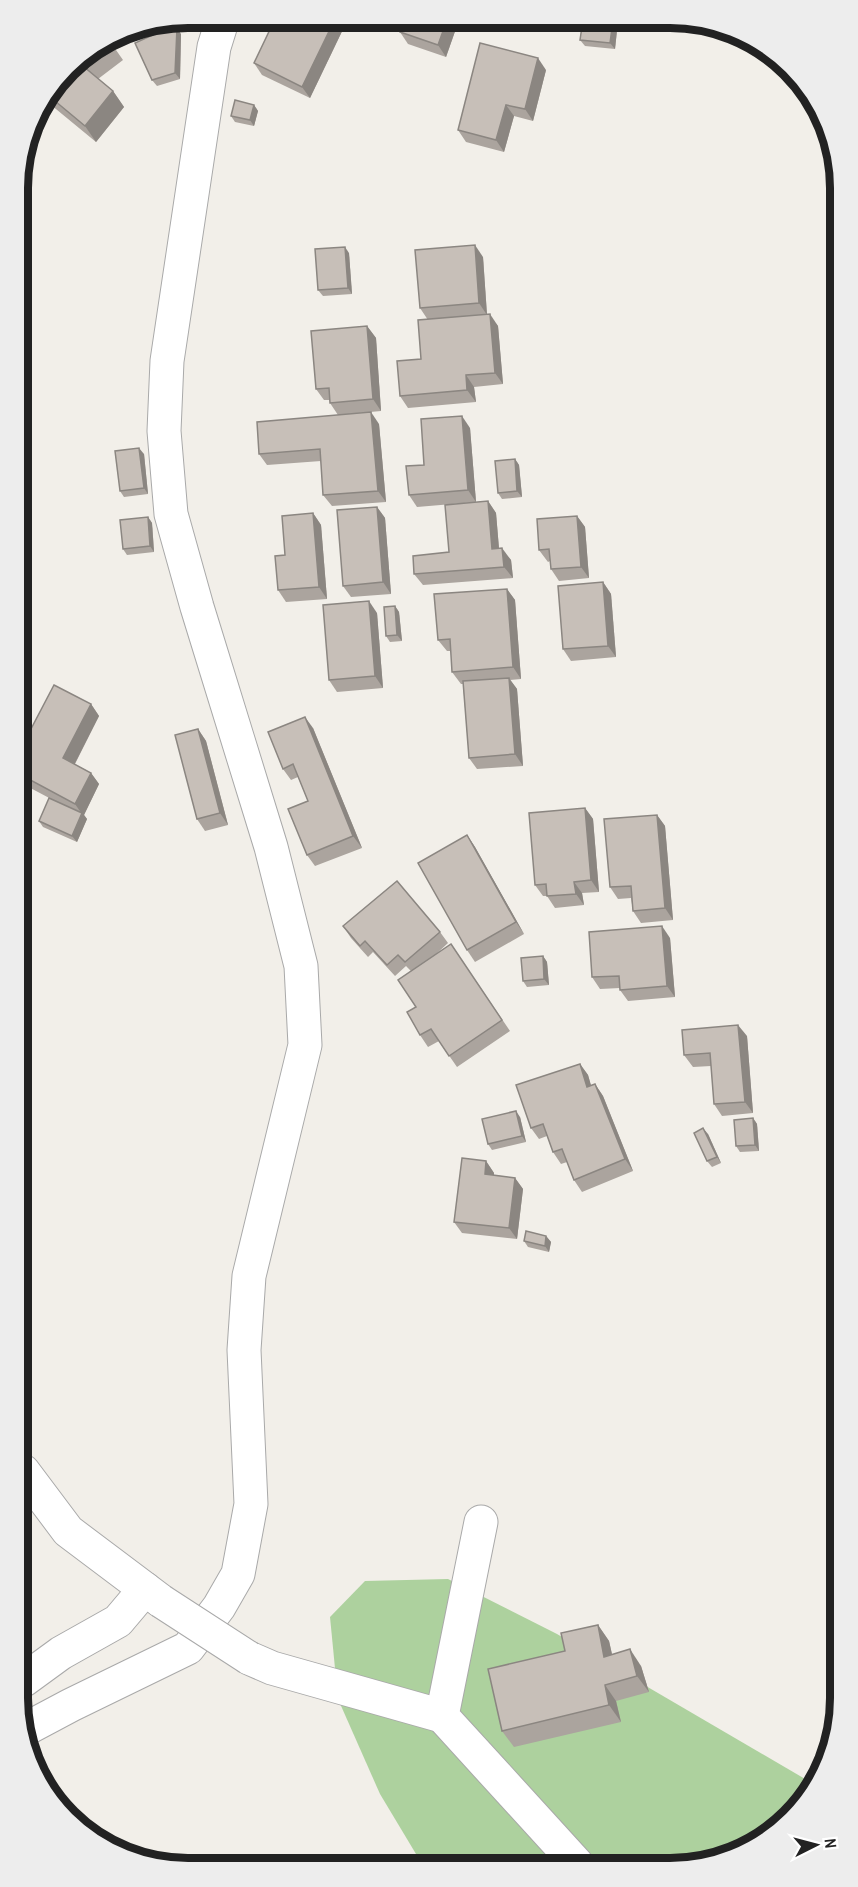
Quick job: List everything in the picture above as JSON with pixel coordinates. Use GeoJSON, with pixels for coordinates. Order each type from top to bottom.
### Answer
{"type":"FeatureCollection","features":[{"type":"Feature","properties":{"kind":"street"},"geometry":{"type":"LineString","coordinates":[[31,1726],[188,1648],[219,1607],[238,1574],[251,1504],[244,1350],[249,1276],[305,1045],[301,966],[271,847],[197,607],[171,514],[164,431],[166,361],[214,47],[220,28]]}},
{"type":"Feature","properties":{"kind":"street"},"geometry":{"type":"LineString","coordinates":[[28,1478],[68,1531],[153,1595],[249,1658],[272,1668],[442,1716],[572,1858]]}},
{"type":"Feature","properties":{"kind":"street"},"geometry":{"type":"LineString","coordinates":[[442,1716],[481,1522]]}},
{"type":"Feature","properties":{"kind":"street"},"geometry":{"type":"LineString","coordinates":[[28,1677],[61,1653],[118,1621],[153,1595]]}},
{"type":"Feature","properties":{"kind":"green space"},"geometry":{"type":"Polygon","coordinates":[[[448,1579],[557,1634],[807,1780],[783,1812],[758,1832],[711,1853],[669,1858],[418,1858],[380,1794],[338,1699],[330,1617],[365,1581],[448,1579]]]}},
{"type":"Feature","properties":{"kind":"building"},"geometry":{"type":"Polygon","coordinates":[[[271,28],[331,28],[302,87],[254,63],[271,28]]]}},
{"type":"Feature","properties":{"kind":"building"},"geometry":{"type":"Polygon","coordinates":[[[401,28],[444,28],[438,45],[400,32],[401,28]]]}},
{"type":"Feature","properties":{"kind":"building"},"geometry":{"type":"Polygon","coordinates":[[[582,28],[612,28],[610,43],[580,40],[582,28]]]}},
{"type":"Feature","properties":{"kind":"building"},"geometry":{"type":"Polygon","coordinates":[[[177,29],[175,73],[152,80],[135,43],[160,31],[177,29]]]}},
{"type":"Feature","properties":{"kind":"building"},"geometry":{"type":"Polygon","coordinates":[[[480,43],[538,58],[525,109],[506,105],[496,140],[458,130],[480,43]]]}},
{"type":"Feature","properties":{"kind":"building"},"geometry":{"type":"Polygon","coordinates":[[[84,67],[113,91],[85,126],[55,101],[75,75],[84,67]]]}},
{"type":"Feature","properties":{"kind":"building"},"geometry":{"type":"Polygon","coordinates":[[[235,100],[254,105],[250,120],[231,116],[235,100]]]}},
{"type":"Feature","properties":{"kind":"building"},"geometry":{"type":"Polygon","coordinates":[[[475,245],[479,303],[420,308],[415,250],[475,245]]]}},
{"type":"Feature","properties":{"kind":"building"},"geometry":{"type":"Polygon","coordinates":[[[345,247],[348,288],[318,290],[315,249],[345,247]]]}},
{"type":"Feature","properties":{"kind":"building"},"geometry":{"type":"Polygon","coordinates":[[[490,314],[495,373],[466,375],[467,390],[400,396],[397,361],[421,359],[418,320],[490,314]]]}},
{"type":"Feature","properties":{"kind":"building"},"geometry":{"type":"Polygon","coordinates":[[[367,326],[373,399],[330,403],[329,388],[316,389],[311,331],[367,326]]]}},
{"type":"Feature","properties":{"kind":"building"},"geometry":{"type":"Polygon","coordinates":[[[371,412],[378,491],[323,495],[320,449],[259,454],[257,422],[371,412]]]}},
{"type":"Feature","properties":{"kind":"building"},"geometry":{"type":"Polygon","coordinates":[[[462,416],[468,490],[409,495],[406,466],[424,465],[421,419],[462,416]]]}},
{"type":"Feature","properties":{"kind":"building"},"geometry":{"type":"Polygon","coordinates":[[[139,448],[144,488],[120,491],[115,451],[139,448]]]}},
{"type":"Feature","properties":{"kind":"building"},"geometry":{"type":"Polygon","coordinates":[[[515,459],[517,491],[498,493],[495,461],[515,459]]]}},
{"type":"Feature","properties":{"kind":"building"},"geometry":{"type":"Polygon","coordinates":[[[488,501],[492,549],[502,548],[504,567],[414,574],[413,556],[449,552],[445,505],[488,501]]]}},
{"type":"Feature","properties":{"kind":"building"},"geometry":{"type":"Polygon","coordinates":[[[377,507],[383,582],[343,586],[337,510],[377,507]]]}},
{"type":"Feature","properties":{"kind":"building"},"geometry":{"type":"Polygon","coordinates":[[[313,513],[319,587],[278,590],[275,556],[285,555],[282,516],[313,513]]]}},
{"type":"Feature","properties":{"kind":"building"},"geometry":{"type":"Polygon","coordinates":[[[577,516],[581,567],[551,569],[549,549],[539,550],[537,519],[577,516]]]}},
{"type":"Feature","properties":{"kind":"building"},"geometry":{"type":"Polygon","coordinates":[[[148,517],[150,546],[123,549],[120,520],[148,517]]]}},
{"type":"Feature","properties":{"kind":"building"},"geometry":{"type":"Polygon","coordinates":[[[603,582],[608,646],[563,649],[558,586],[603,582]]]}},
{"type":"Feature","properties":{"kind":"building"},"geometry":{"type":"Polygon","coordinates":[[[507,589],[513,667],[452,672],[450,639],[438,640],[434,594],[507,589]]]}},
{"type":"Feature","properties":{"kind":"building"},"geometry":{"type":"Polygon","coordinates":[[[369,601],[375,676],[329,680],[323,605],[369,601]]]}},
{"type":"Feature","properties":{"kind":"building"},"geometry":{"type":"Polygon","coordinates":[[[395,606],[397,635],[386,636],[384,607],[395,606]]]}},
{"type":"Feature","properties":{"kind":"building"},"geometry":{"type":"Polygon","coordinates":[[[509,678],[515,754],[469,758],[463,681],[509,678]]]}},
{"type":"Feature","properties":{"kind":"building"},"geometry":{"type":"Polygon","coordinates":[[[54,685],[91,704],[63,758],[91,773],[75,804],[29,779],[29,733],[54,685]]]}},
{"type":"Feature","properties":{"kind":"building"},"geometry":{"type":"Polygon","coordinates":[[[305,717],[353,836],[307,855],[288,809],[308,801],[293,764],[283,769],[268,732],[305,717]]]}},
{"type":"Feature","properties":{"kind":"building"},"geometry":{"type":"Polygon","coordinates":[[[198,729],[220,813],[197,819],[175,735],[198,729]]]}},
{"type":"Feature","properties":{"kind":"building"},"geometry":{"type":"Polygon","coordinates":[[[49,798],[82,813],[72,836],[39,821],[49,798]]]}},
{"type":"Feature","properties":{"kind":"building"},"geometry":{"type":"Polygon","coordinates":[[[585,808],[591,880],[574,882],[576,894],[547,896],[546,884],[535,885],[529,813],[585,808]]]}},
{"type":"Feature","properties":{"kind":"building"},"geometry":{"type":"Polygon","coordinates":[[[657,815],[665,908],[633,911],[631,886],[610,887],[604,819],[657,815]]]}},
{"type":"Feature","properties":{"kind":"building"},"geometry":{"type":"Polygon","coordinates":[[[467,835],[516,922],[467,950],[418,863],[467,835]]]}},
{"type":"Feature","properties":{"kind":"building"},"geometry":{"type":"Polygon","coordinates":[[[397,881],[440,932],[405,962],[398,955],[387,965],[365,941],[360,946],[343,926],[397,881]]]}},
{"type":"Feature","properties":{"kind":"building"},"geometry":{"type":"Polygon","coordinates":[[[662,926],[667,986],[620,990],[619,976],[592,977],[589,932],[662,926]]]}},
{"type":"Feature","properties":{"kind":"building"},"geometry":{"type":"Polygon","coordinates":[[[451,944],[502,1020],[449,1056],[431,1029],[420,1035],[407,1012],[416,1007],[398,980],[451,944]]]}},
{"type":"Feature","properties":{"kind":"building"},"geometry":{"type":"Polygon","coordinates":[[[543,956],[544,979],[523,981],[521,958],[543,956]]]}},
{"type":"Feature","properties":{"kind":"building"},"geometry":{"type":"Polygon","coordinates":[[[738,1025],[745,1102],[714,1104],[710,1053],[684,1055],[682,1030],[738,1025]]]}},
{"type":"Feature","properties":{"kind":"building"},"geometry":{"type":"Polygon","coordinates":[[[580,1064],[587,1087],[595,1084],[625,1159],[574,1180],[562,1149],[553,1152],[543,1124],[531,1128],[516,1085],[580,1064]]]}},
{"type":"Feature","properties":{"kind":"building"},"geometry":{"type":"Polygon","coordinates":[[[516,1111],[522,1136],[488,1144],[482,1119],[516,1111]]]}},
{"type":"Feature","properties":{"kind":"building"},"geometry":{"type":"Polygon","coordinates":[[[753,1118],[755,1145],[736,1146],[734,1120],[753,1118]]]}},
{"type":"Feature","properties":{"kind":"building"},"geometry":{"type":"Polygon","coordinates":[[[703,1128],[717,1157],[707,1161],[694,1133],[703,1128]]]}},
{"type":"Feature","properties":{"kind":"building"},"geometry":{"type":"Polygon","coordinates":[[[462,1158],[486,1161],[485,1174],[515,1178],[509,1228],[454,1222],[462,1158]]]}},
{"type":"Feature","properties":{"kind":"building"},"geometry":{"type":"Polygon","coordinates":[[[526,1231],[546,1236],[545,1246],[524,1241],[526,1231]]]}},
{"type":"Feature","properties":{"kind":"building"},"geometry":{"type":"Polygon","coordinates":[[[598,1625],[604,1657],[630,1649],[637,1676],[605,1685],[609,1705],[502,1731],[488,1669],[565,1651],[561,1633],[598,1625]]]}}]}
